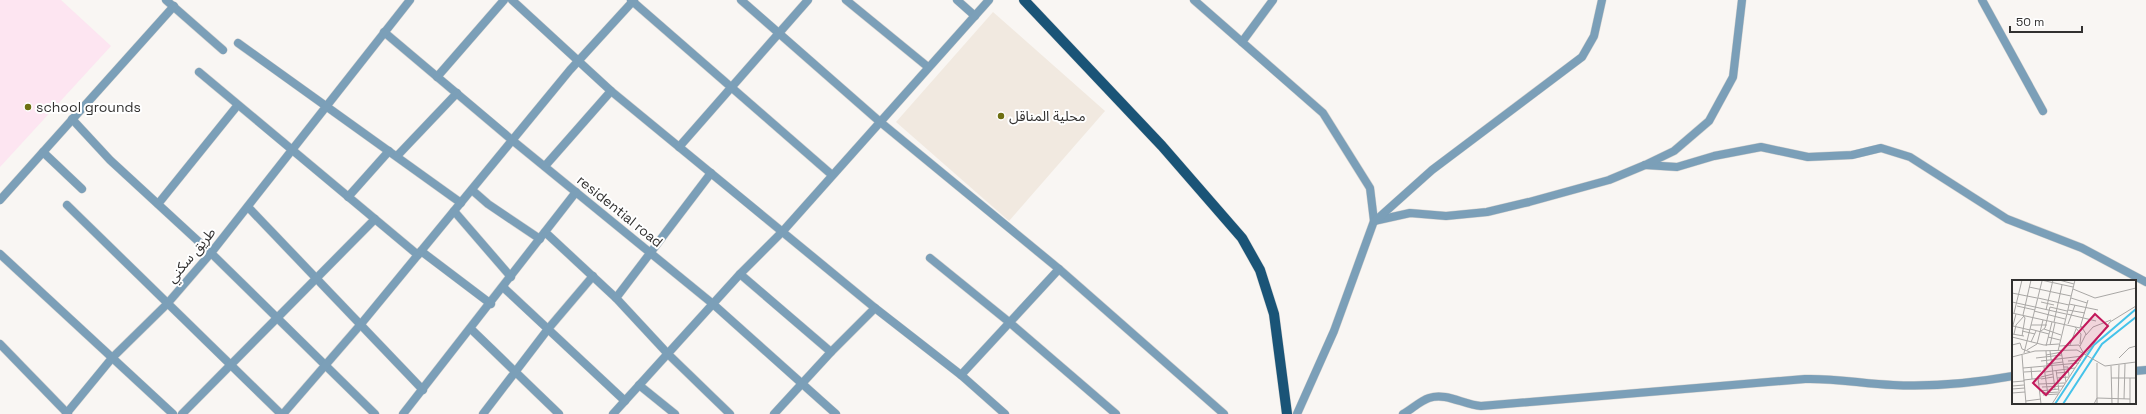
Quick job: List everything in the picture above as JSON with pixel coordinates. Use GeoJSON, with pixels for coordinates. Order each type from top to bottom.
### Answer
{"type":"FeatureCollection","features":[{"type":"Feature","properties":{"kind":"main road"},"geometry":{"type":"LineString","coordinates":[[1024,0],[1162,146],[1242,238],[1260,270],[1273,308],[1287,414]]}},
{"type":"Feature","properties":{"kind":"street"},"geometry":{"type":"LineString","coordinates":[[166,0],[223,50]]}},
{"type":"Feature","properties":{"kind":"street","name":"طريق سكني"},"geometry":{"type":"LineString","coordinates":[[67,414],[112,358],[167,304],[211,253],[292,152],[326,105],[410,0]]}},
{"type":"Feature","properties":{"kind":"street"},"geometry":{"type":"LineString","coordinates":[[438,76],[504,0]]}},
{"type":"Feature","properties":{"kind":"street"},"geometry":{"type":"LineString","coordinates":[[512,0],[611,91],[875,308],[961,375],[1005,414]]}},
{"type":"Feature","properties":{"kind":"street"},"geometry":{"type":"LineString","coordinates":[[741,0],[879,121],[1059,269],[1224,414]]}},
{"type":"Feature","properties":{"kind":"street"},"geometry":{"type":"LineString","coordinates":[[679,147],[808,0]]}},
{"type":"Feature","properties":{"kind":"street"},"geometry":{"type":"LineString","coordinates":[[846,0],[928,67]]}},
{"type":"Feature","properties":{"kind":"street"},"geometry":{"type":"LineString","coordinates":[[957,0],[975,16]]}},
{"type":"Feature","properties":{"kind":"street"},"geometry":{"type":"LineString","coordinates":[[613,414],[740,274],[783,231],[879,121],[988,0]]}},
{"type":"Feature","properties":{"kind":"street"},"geometry":{"type":"LineString","coordinates":[[1194,0],[1323,113],[1370,188],[1374,221],[1334,331],[1298,414]]}},
{"type":"Feature","properties":{"kind":"street"},"geometry":{"type":"LineString","coordinates":[[1242,42],[1273,0]]}},
{"type":"Feature","properties":{"kind":"street"},"geometry":{"type":"LineString","coordinates":[[1374,221],[1432,170],[1582,57],[1594,36],[1602,0]]}},
{"type":"Feature","properties":{"kind":"street"},"geometry":{"type":"LineString","coordinates":[[1374,221],[1410,213],[1446,216],[1487,212],[1567,193],[1609,180],[1645,165],[1674,150],[1709,121],[1733,77],[1742,0]]}},
{"type":"Feature","properties":{"kind":"street"},"geometry":{"type":"LineString","coordinates":[[1982,0],[2043,111]]}},
{"type":"Feature","properties":{"kind":"street"},"geometry":{"type":"LineString","coordinates":[[67,205],[167,304],[282,414],[326,366],[512,140],[633,1],[832,175]]}},
{"type":"Feature","properties":{"kind":"street"},"geometry":{"type":"LineString","coordinates":[[0,200],[174,6]]}},
{"type":"Feature","properties":{"kind":"street","name":"residential road"},"geometry":{"type":"LineString","coordinates":[[384,32],[512,140],[713,304],[836,414]]}},
{"type":"Feature","properties":{"kind":"street"},"geometry":{"type":"LineString","coordinates":[[238,43],[461,203]]}},
{"type":"Feature","properties":{"kind":"street"},"geometry":{"type":"LineString","coordinates":[[199,72],[292,152],[375,219],[491,304]]}},
{"type":"Feature","properties":{"kind":"street"},"geometry":{"type":"LineString","coordinates":[[545,166],[611,91]]}},
{"type":"Feature","properties":{"kind":"street"},"geometry":{"type":"LineString","coordinates":[[397,156],[457,93]]}},
{"type":"Feature","properties":{"kind":"street"},"geometry":{"type":"LineString","coordinates":[[158,204],[237,106]]}},
{"type":"Feature","properties":{"kind":"street"},"geometry":{"type":"LineString","coordinates":[[72,119],[110,160],[211,253],[375,414]]}},
{"type":"Feature","properties":{"kind":"street"},"geometry":{"type":"LineString","coordinates":[[1645,165],[1677,167],[1714,156],[1761,147],[1808,158],[1852,155],[1881,148],[1910,157],[2007,219],[2082,248],[2146,282]]}},
{"type":"Feature","properties":{"kind":"street"},"geometry":{"type":"LineString","coordinates":[[348,197],[389,151]]}},
{"type":"Feature","properties":{"kind":"street"},"geometry":{"type":"LineString","coordinates":[[43,152],[82,189]]}},
{"type":"Feature","properties":{"kind":"street"},"geometry":{"type":"LineString","coordinates":[[616,298],[711,173]]}},
{"type":"Feature","properties":{"kind":"street"},"geometry":{"type":"LineString","coordinates":[[472,190],[488,204],[542,236],[593,276],[616,298],[668,354],[730,414]]}},
{"type":"Feature","properties":{"kind":"street"},"geometry":{"type":"LineString","coordinates":[[403,414],[491,304],[576,192]]}},
{"type":"Feature","properties":{"kind":"street"},"geometry":{"type":"LineString","coordinates":[[248,207],[423,390]]}},
{"type":"Feature","properties":{"kind":"street"},"geometry":{"type":"LineString","coordinates":[[454,211],[511,277]]}},
{"type":"Feature","properties":{"kind":"street"},"geometry":{"type":"LineString","coordinates":[[182,414],[375,219]]}},
{"type":"Feature","properties":{"kind":"street"},"geometry":{"type":"LineString","coordinates":[[0,254],[173,414]]}},
{"type":"Feature","properties":{"kind":"street"},"geometry":{"type":"LineString","coordinates":[[930,258],[1009,322],[1116,414]]}},
{"type":"Feature","properties":{"kind":"street"},"geometry":{"type":"LineString","coordinates":[[961,375],[1059,269]]}},
{"type":"Feature","properties":{"kind":"street"},"geometry":{"type":"LineString","coordinates":[[740,274],[832,352]]}},
{"type":"Feature","properties":{"kind":"street"},"geometry":{"type":"LineString","coordinates":[[483,414],[548,329],[593,276]]}},
{"type":"Feature","properties":{"kind":"street"},"geometry":{"type":"LineString","coordinates":[[503,287],[625,401]]}},
{"type":"Feature","properties":{"kind":"street"},"geometry":{"type":"LineString","coordinates":[[774,414],[875,308]]}},
{"type":"Feature","properties":{"kind":"street"},"geometry":{"type":"LineString","coordinates":[[471,329],[559,414]]}},
{"type":"Feature","properties":{"kind":"street"},"geometry":{"type":"LineString","coordinates":[[0,344],[67,414]]}},
{"type":"Feature","properties":{"kind":"street"},"geometry":{"type":"LineString","coordinates":[[2136,371],[2146,370]]}},
{"type":"Feature","properties":{"kind":"street"},"geometry":{"type":"LineString","coordinates":[[1403,414],[1423,401],[1435,396],[1448,397],[1465,404],[1481,406],[1810,379],[1840,379],[1913,386],[1951,384],[2012,376]]}},
{"type":"Feature","properties":{"kind":"street"},"geometry":{"type":"LineString","coordinates":[[639,385],[675,414]]}},
{"type":"Feature","properties":{"kind":"shaded area","name":"school grounds"},"geometry":{"type":"Polygon","coordinates":[[[0,0],[61,0],[111,46],[0,167],[0,0]]]}},
{"type":"Feature","properties":{"kind":"shaded area","name":"محلية المناقل"},"geometry":{"type":"Polygon","coordinates":[[[993,12],[1105,111],[1009,221],[896,122],[993,12]]]}},
{"type":"Feature","properties":{"kind":"place","name":"school grounds"},"geometry":{"type":"Point","coordinates":[28,107]}},
{"type":"Feature","properties":{"kind":"place","name":"محلية المناقل"},"geometry":{"type":"Point","coordinates":[1001,116]}}]}
